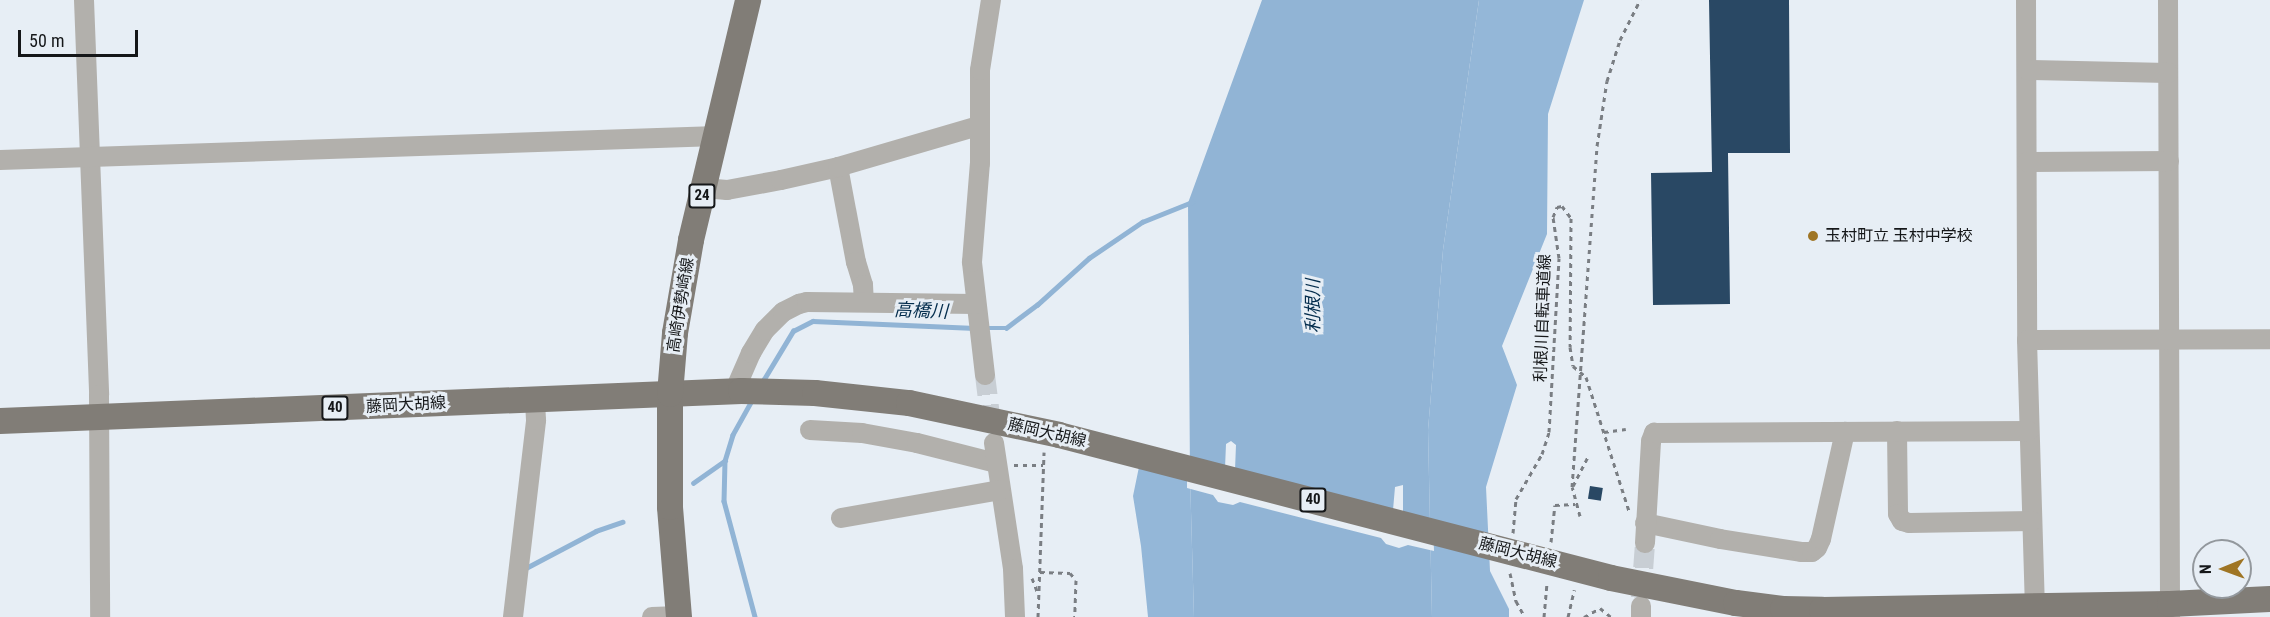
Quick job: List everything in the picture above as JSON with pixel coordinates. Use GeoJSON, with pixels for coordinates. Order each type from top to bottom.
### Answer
{"type":"FeatureCollection","features":[{"type":"Feature","properties":{"kind":"main road","name":"高崎伊勢崎線"},"geometry":{"type":"LineString","coordinates":[[679,616],[670,507],[670,394],[682,288],[748,0]]}},
{"type":"Feature","properties":{"kind":"main road","name":"藤岡大胡線"},"geometry":{"type":"LineString","coordinates":[[0,421],[778,391],[909,403],[1572,575],[1783,609],[2170,610],[2270,599]]}},
{"type":"Feature","properties":{"kind":"street"},"geometry":{"type":"LineString","coordinates":[[84,0],[99,394],[97,418],[100,617]]}},
{"type":"Feature","properties":{"kind":"street"},"geometry":{"type":"LineString","coordinates":[[985,375],[972,262],[980,163],[978,126],[980,70],[991,0]]}},
{"type":"Feature","properties":{"kind":"street"},"geometry":{"type":"LineString","coordinates":[[2026,0],[2027,340],[2035,611]]}},
{"type":"Feature","properties":{"kind":"street"},"geometry":{"type":"LineString","coordinates":[[2168,0],[2170,610]]}},
{"type":"Feature","properties":{"kind":"street"},"geometry":{"type":"LineString","coordinates":[[2026,70],[2168,73]]}},
{"type":"Feature","properties":{"kind":"street"},"geometry":{"type":"LineString","coordinates":[[704,188],[734,190],[838,167],[978,126]]}},
{"type":"Feature","properties":{"kind":"street"},"geometry":{"type":"LineString","coordinates":[[0,160],[718,136]]}},
{"type":"Feature","properties":{"kind":"street"},"geometry":{"type":"LineString","coordinates":[[2026,162],[2169,161]]}},
{"type":"Feature","properties":{"kind":"street"},"geometry":{"type":"LineString","coordinates":[[838,167],[844,204],[853,234],[856,262],[863,285],[864,302]]}},
{"type":"Feature","properties":{"kind":"street"},"geometry":{"type":"LineString","coordinates":[[737,392],[751,353],[765,330],[783,312],[807,302],[864,302],[977,311]]}},
{"type":"Feature","properties":{"kind":"street"},"geometry":{"type":"LineString","coordinates":[[2027,340],[2270,339]]}},
{"type":"Feature","properties":{"kind":"street"},"geometry":{"type":"LineString","coordinates":[[513,617],[536,420],[535,399]]}},
{"type":"Feature","properties":{"kind":"street"},"geometry":{"type":"LineString","coordinates":[[810,430],[862,433],[917,443],[1001,464]]}},
{"type":"Feature","properties":{"kind":"street"},"geometry":{"type":"LineString","coordinates":[[1897,431],[1898,514],[1902,521],[1909,523],[2032,521]]}},
{"type":"Feature","properties":{"kind":"street"},"geometry":{"type":"LineString","coordinates":[[1845,432],[1821,539],[1818,548],[1812,552],[1640,529],[1651,441],[1654,433],[2029,431]]}},
{"type":"Feature","properties":{"kind":"street"},"geometry":{"type":"LineString","coordinates":[[994,443],[1001,464],[1000,490],[1012,569],[1015,617]]}},
{"type":"Feature","properties":{"kind":"street"},"geometry":{"type":"LineString","coordinates":[[842,518],[1000,490]]}},
{"type":"Feature","properties":{"kind":"street"},"geometry":{"type":"LineString","coordinates":[[652,617],[679,616]]}},
{"type":"Feature","properties":{"kind":"path"},"geometry":{"type":"LineString","coordinates":[[1580,516],[1572,487],[1579,370],[1601,111],[1607,81],[1620,40],[1640,0]]}},
{"type":"Feature","properties":{"kind":"path","name":"利根川自転車道線"},"geometry":{"type":"LineString","coordinates":[[1512,537],[1516,499],[1542,454],[1549,432],[1558,258],[1552,217],[1557,207],[1562,206],[1571,218],[1570,347],[1573,366],[1579,370]]}},
{"type":"Feature","properties":{"kind":"path"},"geometry":{"type":"LineString","coordinates":[[1579,370],[1586,377],[1640,529]]}},
{"type":"Feature","properties":{"kind":"path"},"geometry":{"type":"LineString","coordinates":[[1604,432],[1626,429]]}},
{"type":"Feature","properties":{"kind":"path"},"geometry":{"type":"LineString","coordinates":[[1038,617],[1043,465],[1052,441]]}},
{"type":"Feature","properties":{"kind":"path"},"geometry":{"type":"LineString","coordinates":[[1572,487],[1589,455]]}},
{"type":"Feature","properties":{"kind":"path"},"geometry":{"type":"LineString","coordinates":[[1001,464],[1043,465]]}},
{"type":"Feature","properties":{"kind":"path"},"geometry":{"type":"LineString","coordinates":[[1561,505],[1575,504]]}},
{"type":"Feature","properties":{"kind":"path"},"geometry":{"type":"LineString","coordinates":[[1510,569],[1510,580],[1516,601],[1525,617]]}},
{"type":"Feature","properties":{"kind":"path"},"geometry":{"type":"LineString","coordinates":[[1040,572],[1070,573],[1076,580],[1075,617]]}},
{"type":"Feature","properties":{"kind":"path"},"geometry":{"type":"LineString","coordinates":[[1568,617],[1572,575]]}},
{"type":"Feature","properties":{"kind":"path"},"geometry":{"type":"LineString","coordinates":[[1584,617],[1600,608],[1611,617]]}},
{"type":"Feature","properties":{"kind":"shaded area"},"geometry":{"type":"Polygon","coordinates":[[[1479,0],[1584,0],[1548,114],[1547,234],[1502,346],[1517,385],[1486,487],[1490,571],[1509,609],[1509,617],[1432,617],[1428,430],[1443,250],[1479,0]]]}},
{"type":"Feature","properties":{"kind":"shaded area"},"geometry":{"type":"Polygon","coordinates":[[[1140,462],[1190,476],[1194,617],[1148,617],[1133,496],[1140,462]]]}},
{"type":"Feature","properties":{"kind":"water","name":"利根川"},"geometry":{"type":"Polygon","coordinates":[[[1262,0],[1479,0],[1443,250],[1428,430],[1432,617],[1194,617],[1190,476],[1188,203],[1262,0]]]}},
{"type":"Feature","properties":{"kind":"pier"},"geometry":{"type":"Polygon","coordinates":[[[1231,441],[1236,445],[1235,470],[1393,510],[1395,487],[1403,485],[1403,513],[1433,521],[1434,551],[1408,545],[1399,548],[1386,544],[1381,538],[1240,502],[1233,505],[1218,502],[1213,495],[1187,488],[1187,458],[1225,468],[1226,444],[1231,441]]]}},
{"type":"Feature","properties":{"kind":"building"},"geometry":{"type":"Polygon","coordinates":[[[1709,0],[1789,0],[1790,153],[1728,153],[1730,304],[1653,305],[1651,173],[1712,172],[1709,0]]]}},
{"type":"Feature","properties":{"kind":"building"},"geometry":{"type":"Polygon","coordinates":[[[1590,486],[1603,488],[1601,501],[1588,499],[1590,486]]]}},
{"type":"Feature","properties":{"kind":"waterway","name":"高橋川"},"geometry":{"type":"LineString","coordinates":[[983,328],[1006,328],[1037,305],[1089,258],[1142,222],[1192,202]]}},
{"type":"Feature","properties":{"kind":"waterway","name":"高橋川"},"geometry":{"type":"LineString","coordinates":[[761,384],[793,331],[813,321],[975,328]]}},
{"type":"Feature","properties":{"kind":"waterway","name":"高橋川"},"geometry":{"type":"LineString","coordinates":[[753,399],[733,435],[725,461],[724,501],[755,617]]}},
{"type":"Feature","properties":{"kind":"waterway"},"geometry":{"type":"LineString","coordinates":[[693,483],[725,461]]}},
{"type":"Feature","properties":{"kind":"waterway"},"geometry":{"type":"LineString","coordinates":[[524,569],[596,531],[622,522]]}},
{"type":"Feature","properties":{"kind":"tunnel"},"geometry":{"type":"LineString","coordinates":[[985,375],[992,432]]}},
{"type":"Feature","properties":{"kind":"tunnel"},"geometry":{"type":"LineString","coordinates":[[1641,598],[1645,543]]}},
{"type":"Feature","properties":{"kind":"place","name":"玉村町立 玉村中学校"},"geometry":{"type":"Point","coordinates":[1813,236]}}]}
